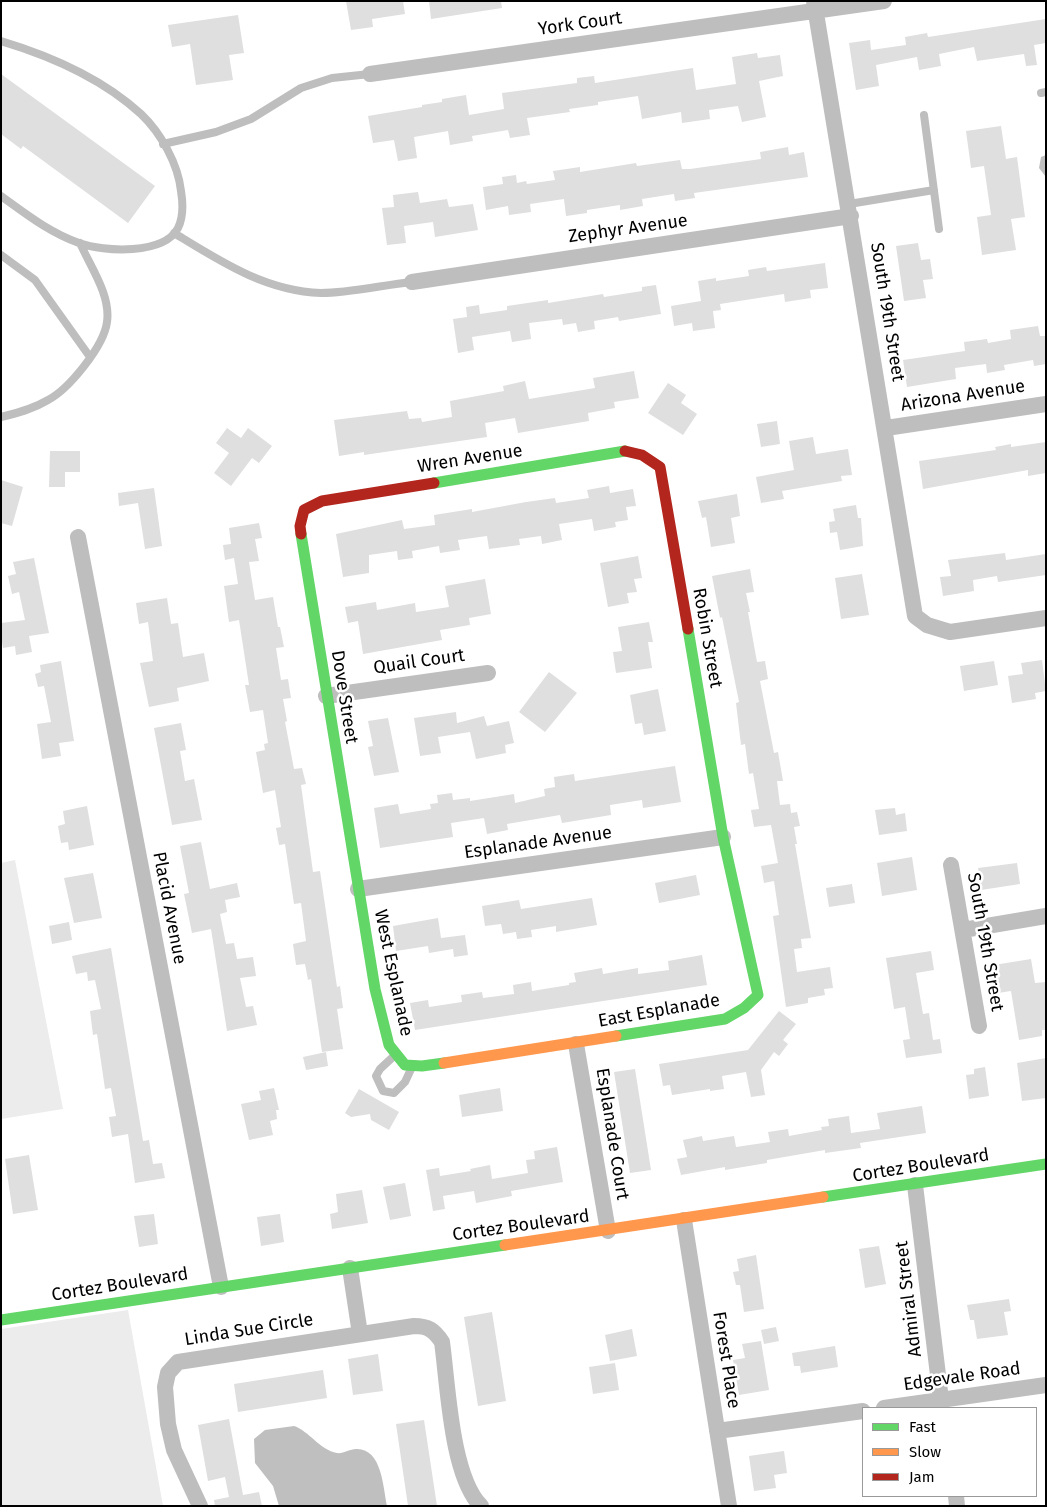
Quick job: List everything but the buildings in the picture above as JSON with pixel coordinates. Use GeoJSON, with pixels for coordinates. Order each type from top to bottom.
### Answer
{"type":"FeatureCollection","features":[{"type":"Feature","properties":{"kind":"street","name":"York Court"},"geometry":{"type":"LineString","coordinates":[[370,74],[815,6],[884,1]]}},
{"type":"Feature","properties":{"kind":"street","name":"South 19th Street"},"geometry":{"type":"LineString","coordinates":[[815,6],[886,428],[915,616],[927,624],[950,632],[1046,618]]}},
{"type":"Feature","properties":{"kind":"street","name":"Zephyr Avenue"},"geometry":{"type":"LineString","coordinates":[[412,282],[850,210]]}},
{"type":"Feature","properties":{"kind":"street","name":"Arizona Avenue"},"geometry":{"type":"LineString","coordinates":[[886,428],[1046,404]]}},
{"type":"Feature","properties":{"kind":"street","name":"Wren Avenue"},"geometry":{"type":"LineString","coordinates":[[304,510],[322,501],[625,451],[642,455]]}},
{"type":"Feature","properties":{"kind":"street","name":"Robin Street"},"geometry":{"type":"LineString","coordinates":[[642,455],[660,467],[723,837]]}},
{"type":"Feature","properties":{"kind":"street","name":"Dove Street"},"geometry":{"type":"LineString","coordinates":[[304,510],[300,526],[358,889]]}},
{"type":"Feature","properties":{"kind":"street","name":"Placid Avenue"},"geometry":{"type":"LineString","coordinates":[[78,537],[221,1287]]}},
{"type":"Feature","properties":{"kind":"street","name":"Quail Court"},"geometry":{"type":"LineString","coordinates":[[326,696],[488,673]]}},
{"type":"Feature","properties":{"kind":"street","name":"Esplanade Avenue"},"geometry":{"type":"LineString","coordinates":[[358,889],[723,837]]}},
{"type":"Feature","properties":{"kind":"street","name":"East Esplanade"},"geometry":{"type":"LineString","coordinates":[[576,1044],[725,1019],[744,1008],[758,995],[723,837]]}},
{"type":"Feature","properties":{"kind":"street","name":"South 19th Street"},"geometry":{"type":"LineString","coordinates":[[951,865],[979,1026]]}},
{"type":"Feature","properties":{"kind":"street","name":"West Esplanade"},"geometry":{"type":"LineString","coordinates":[[358,889],[375,989],[389,1045],[405,1065],[412,1066]]}},
{"type":"Feature","properties":{"kind":"street"},"geometry":{"type":"LineString","coordinates":[[963,930],[1046,916]]}},
{"type":"Feature","properties":{"kind":"street"},"geometry":{"type":"LineString","coordinates":[[412,1066],[576,1044]]}},
{"type":"Feature","properties":{"kind":"street","name":"Esplanade Court"},"geometry":{"type":"LineString","coordinates":[[576,1044],[608,1231]]}},
{"type":"Feature","properties":{"kind":"street","name":"Cortez Boulevard"},"geometry":{"type":"LineString","coordinates":[[1,1320],[684,1220],[1046,1164]]}},
{"type":"Feature","properties":{"kind":"street","name":"Admiral Street"},"geometry":{"type":"LineString","coordinates":[[915,1185],[942,1404]]}},
{"type":"Feature","properties":{"kind":"street","name":"Forest Place"},"geometry":{"type":"LineString","coordinates":[[684,1220],[729,1506]]}},
{"type":"Feature","properties":{"kind":"street"},"geometry":{"type":"LineString","coordinates":[[350,1268],[360,1334]]}},
{"type":"Feature","properties":{"kind":"street","name":"Linda Sue Circle"},"geometry":{"type":"LineString","coordinates":[[200,1506],[174,1450],[168,1424],[165,1387],[168,1373],[178,1362],[414,1326],[426,1326],[436,1332],[442,1342],[458,1460],[465,1483],[482,1506]]}},
{"type":"Feature","properties":{"kind":"street","name":"Edgevale Road"},"geometry":{"type":"LineString","coordinates":[[898,1407],[942,1404],[1046,1385]]}},
{"type":"Feature","properties":{"kind":"street"},"geometry":{"type":"LineString","coordinates":[[717,1431],[862,1411]]}},
{"type":"Feature","properties":{"kind":"lane"},"geometry":{"type":"LineString","coordinates":[[1,41],[39,52],[112,91],[143,116],[169,152],[180,181],[184,208],[178,228],[165,241],[143,248],[118,249],[80,243],[50,230],[1,196]]}},
{"type":"Feature","properties":{"kind":"lane"},"geometry":{"type":"LineString","coordinates":[[163,144],[216,132],[251,118],[301,88],[332,78],[370,74]]}},
{"type":"Feature","properties":{"kind":"lane"},"geometry":{"type":"LineString","coordinates":[[924,115],[939,229]]}},
{"type":"Feature","properties":{"kind":"lane"},"geometry":{"type":"LineString","coordinates":[[850,210],[934,190]]}},
{"type":"Feature","properties":{"kind":"lane"},"geometry":{"type":"LineString","coordinates":[[174,233],[234,269],[284,289],[322,293],[412,282]]}},
{"type":"Feature","properties":{"kind":"lane"},"geometry":{"type":"LineString","coordinates":[[1,417],[21,413],[50,399],[90,358],[107,322],[106,304],[99,282],[80,243]]}},
{"type":"Feature","properties":{"kind":"lane"},"geometry":{"type":"LineString","coordinates":[[1,254],[35,280],[90,358]]}},
{"type":"Feature","properties":{"kind":"lane"},"geometry":{"type":"LineString","coordinates":[[396,1054],[380,1069],[376,1076],[382,1091],[394,1093],[405,1082],[412,1066]]}},
{"type":"Feature","properties":{"kind":"shaded area"},"geometry":{"type":"Polygon","coordinates":[[[1046,155],[1046,177],[1039,168],[1041,157],[1046,155]]]}},
{"type":"Feature","properties":{"kind":"shaded area"},"geometry":{"type":"Polygon","coordinates":[[[15,860],[63,1109],[1,1119],[1,863],[15,860]]]}},
{"type":"Feature","properties":{"kind":"shaded area"},"geometry":{"type":"Polygon","coordinates":[[[128,1310],[163,1506],[1,1506],[1,1329],[128,1310]]]}},
{"type":"Feature","properties":{"kind":"shaded area"},"geometry":{"type":"Polygon","coordinates":[[[294,1426],[331,1451],[339,1453],[356,1449],[365,1450],[371,1455],[380,1470],[387,1506],[279,1506],[273,1486],[255,1463],[254,1439],[265,1430],[294,1426]]]}},
{"type":"Feature","properties":{"kind":"traffic: fast"},"geometry":{"type":"LineString","coordinates":[[434,483],[625,451]]}},
{"type":"Feature","properties":{"kind":"traffic: fast"},"geometry":{"type":"LineString","coordinates":[[301,534],[375,989],[389,1045],[405,1065],[422,1066],[444,1063]]}},
{"type":"Feature","properties":{"kind":"traffic: fast"},"geometry":{"type":"LineString","coordinates":[[616,1036],[725,1019],[744,1008],[758,995],[723,837],[688,629]]}},
{"type":"Feature","properties":{"kind":"traffic: fast"},"geometry":{"type":"LineString","coordinates":[[823,1197],[1046,1164]]}},
{"type":"Feature","properties":{"kind":"traffic: fast"},"geometry":{"type":"LineString","coordinates":[[1,1320],[505,1245]]}},
{"type":"Feature","properties":{"kind":"traffic: slow"},"geometry":{"type":"LineString","coordinates":[[444,1063],[616,1036]]}},
{"type":"Feature","properties":{"kind":"traffic: slow"},"geometry":{"type":"LineString","coordinates":[[505,1245],[823,1197]]}},
{"type":"Feature","properties":{"kind":"traffic: jam"},"geometry":{"type":"LineString","coordinates":[[625,451],[642,455],[660,467],[688,629]]}},
{"type":"Feature","properties":{"kind":"traffic: jam"},"geometry":{"type":"LineString","coordinates":[[301,534],[300,526],[304,510],[322,501],[434,483]]}}]}
